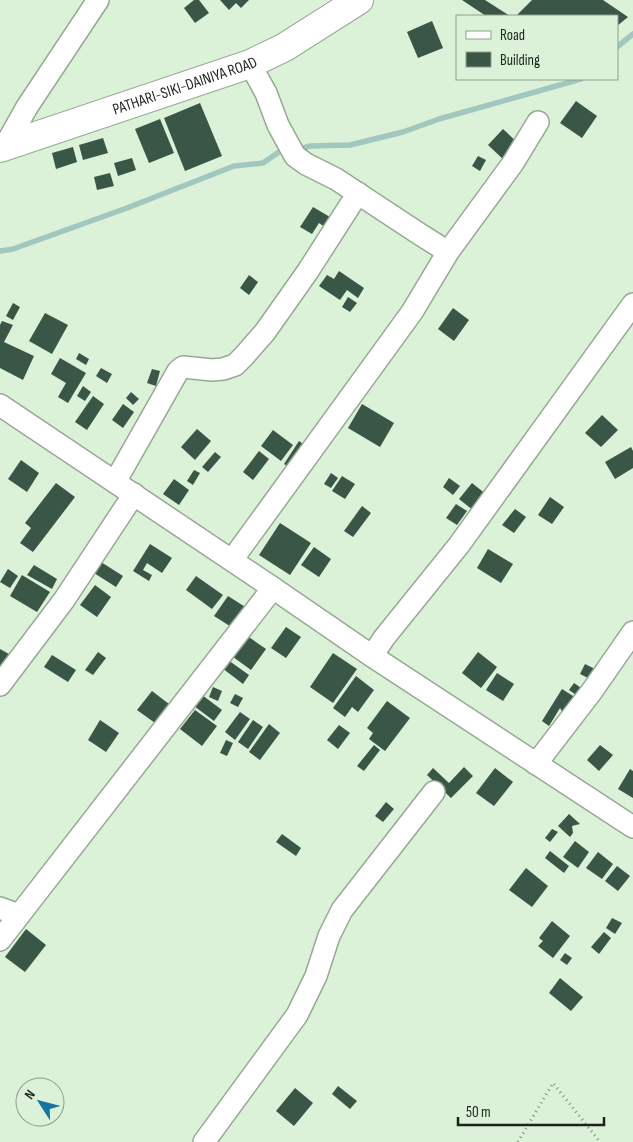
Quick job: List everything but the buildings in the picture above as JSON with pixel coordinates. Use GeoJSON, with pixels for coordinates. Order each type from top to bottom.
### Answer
{"type":"FeatureCollection","features":[{"type":"Feature","properties":{"kind":"main road","name":"PATHARI-SIKI-DAINIYA ROAD"},"geometry":{"type":"LineString","coordinates":[[3,147],[250,64],[285,46],[359,0]]}},
{"type":"Feature","properties":{"kind":"street"},"geometry":{"type":"LineString","coordinates":[[3,147],[27,106],[98,0]]}},
{"type":"Feature","properties":{"kind":"street"},"geometry":{"type":"LineString","coordinates":[[250,64],[266,93],[278,125],[295,156],[306,164],[336,179],[448,252]]}},
{"type":"Feature","properties":{"kind":"street"},"geometry":{"type":"LineString","coordinates":[[232,560],[412,312],[448,252],[513,163],[538,122]]}},
{"type":"Feature","properties":{"kind":"street"},"geometry":{"type":"LineString","coordinates":[[115,482],[178,371],[183,367],[212,370],[224,369],[235,365],[265,332],[308,271],[358,193]]}},
{"type":"Feature","properties":{"kind":"street"},"geometry":{"type":"LineString","coordinates":[[372,656],[384,638],[459,545],[633,304]]}},
{"type":"Feature","properties":{"kind":"street"},"geometry":{"type":"LineString","coordinates":[[0,405],[372,656],[633,827]]}},
{"type":"Feature","properties":{"kind":"street"},"geometry":{"type":"LineString","coordinates":[[0,685],[64,600],[134,494]]}},
{"type":"Feature","properties":{"kind":"street"},"geometry":{"type":"LineString","coordinates":[[0,940],[10,911],[273,588]]}},
{"type":"Feature","properties":{"kind":"street"},"geometry":{"type":"LineString","coordinates":[[536,764],[592,691],[633,632]]}},
{"type":"Feature","properties":{"kind":"street"},"geometry":{"type":"LineString","coordinates":[[204,1142],[296,1015],[316,976],[329,936],[342,910],[434,792]]}},
{"type":"Feature","properties":{"kind":"path"},"geometry":{"type":"LineString","coordinates":[[518,1142],[552,1083],[600,1142]]}},
{"type":"Feature","properties":{"kind":"waterway"},"geometry":{"type":"LineString","coordinates":[[618,46],[633,34]]}},
{"type":"Feature","properties":{"kind":"waterway"},"geometry":{"type":"LineString","coordinates":[[297,150],[310,146],[350,145],[403,132],[439,119],[577,80]]}},
{"type":"Feature","properties":{"kind":"waterway"},"geometry":{"type":"LineString","coordinates":[[0,251],[13,249],[127,208],[234,166],[263,163],[279,152]]}}]}
